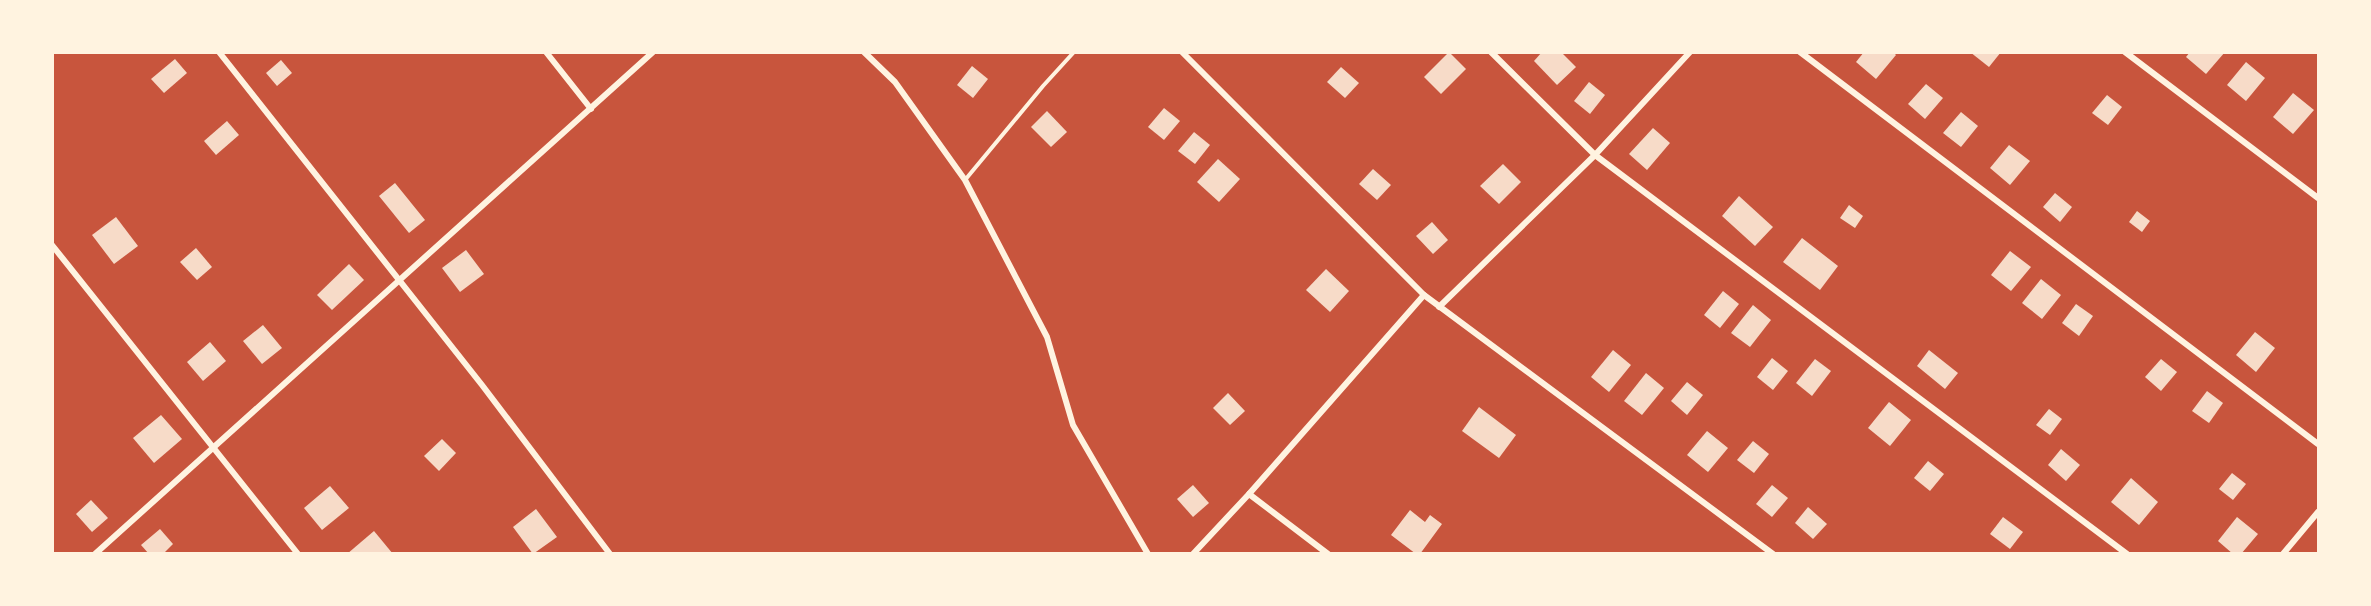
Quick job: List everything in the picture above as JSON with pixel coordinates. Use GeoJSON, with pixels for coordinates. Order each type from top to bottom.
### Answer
{"type":"FeatureCollection","features":[{"type":"Feature","properties":{"kind":"street"},"geometry":{"type":"LineString","coordinates":[[219,52],[483,385],[610,554]]}},
{"type":"Feature","properties":{"kind":"street"},"geometry":{"type":"LineString","coordinates":[[546,52],[591,109]]}},
{"type":"Feature","properties":{"kind":"street"},"geometry":{"type":"LineString","coordinates":[[95,554],[653,52]]}},
{"type":"Feature","properties":{"kind":"street"},"geometry":{"type":"LineString","coordinates":[[864,52],[895,82],[965,180],[1047,337],[1073,425],[1148,554]]}},
{"type":"Feature","properties":{"kind":"street"},"geometry":{"type":"LineString","coordinates":[[1182,52],[1424,295],[1769,552]]}},
{"type":"Feature","properties":{"kind":"street"},"geometry":{"type":"LineString","coordinates":[[1491,52],[1595,155],[2127,554]]}},
{"type":"Feature","properties":{"kind":"street"},"geometry":{"type":"LineString","coordinates":[[1439,307],[1595,155],[1690,52]]}},
{"type":"Feature","properties":{"kind":"street"},"geometry":{"type":"LineString","coordinates":[[1800,52],[2319,444]]}},
{"type":"Feature","properties":{"kind":"street"},"geometry":{"type":"LineString","coordinates":[[2125,52],[2319,198]]}},
{"type":"Feature","properties":{"kind":"street"},"geometry":{"type":"LineString","coordinates":[[52,245],[298,554]]}},
{"type":"Feature","properties":{"kind":"street"},"geometry":{"type":"LineString","coordinates":[[1193,554],[1249,494],[1424,295]]}},
{"type":"Feature","properties":{"kind":"street"},"geometry":{"type":"LineString","coordinates":[[1249,494],[1328,554]]}},
{"type":"Feature","properties":{"kind":"street"},"geometry":{"type":"LineString","coordinates":[[2283,554],[2319,512]]}},
{"type":"Feature","properties":{"kind":"lane"},"geometry":{"type":"LineString","coordinates":[[965,180],[1074,52]]}},
{"type":"Feature","properties":{"kind":"building"},"geometry":{"type":"Polygon","coordinates":[[[1449,52],[1466,69],[1441,94],[1424,77],[1449,52]]]}},
{"type":"Feature","properties":{"kind":"building"},"geometry":{"type":"Polygon","coordinates":[[[1542,52],[1561,52],[1576,67],[1557,85],[1534,61],[1542,52]]]}},
{"type":"Feature","properties":{"kind":"building"},"geometry":{"type":"Polygon","coordinates":[[[1864,52],[1893,52],[1896,55],[1876,79],[1856,62],[1864,52]]]}},
{"type":"Feature","properties":{"kind":"building"},"geometry":{"type":"Polygon","coordinates":[[[1970,52],[2001,52],[1989,67],[1970,52]]]}},
{"type":"Feature","properties":{"kind":"building"},"geometry":{"type":"Polygon","coordinates":[[[2190,52],[2225,52],[2206,74],[2186,57],[2190,52]]]}},
{"type":"Feature","properties":{"kind":"building"},"geometry":{"type":"Polygon","coordinates":[[[175,59],[187,73],[164,93],[151,79],[175,59]]]}},
{"type":"Feature","properties":{"kind":"building"},"geometry":{"type":"Polygon","coordinates":[[[281,60],[292,73],[277,86],[266,73],[281,60]]]}},
{"type":"Feature","properties":{"kind":"building"},"geometry":{"type":"Polygon","coordinates":[[[2246,62],[2265,78],[2246,101],[2227,85],[2246,62]]]}},
{"type":"Feature","properties":{"kind":"building"},"geometry":{"type":"Polygon","coordinates":[[[972,66],[988,79],[973,98],[957,85],[972,66]]]}},
{"type":"Feature","properties":{"kind":"building"},"geometry":{"type":"Polygon","coordinates":[[[1341,67],[1359,83],[1345,98],[1327,82],[1341,67]]]}},
{"type":"Feature","properties":{"kind":"building"},"geometry":{"type":"Polygon","coordinates":[[[1589,82],[1605,95],[1590,114],[1574,101],[1589,82]]]}},
{"type":"Feature","properties":{"kind":"building"},"geometry":{"type":"Polygon","coordinates":[[[1926,84],[1943,98],[1925,119],[1908,104],[1926,84]]]}},
{"type":"Feature","properties":{"kind":"building"},"geometry":{"type":"Polygon","coordinates":[[[2293,93],[2314,110],[2293,134],[2273,117],[2293,93]]]}},
{"type":"Feature","properties":{"kind":"building"},"geometry":{"type":"Polygon","coordinates":[[[2107,95],[2122,107],[2108,125],[2092,113],[2107,95]]]}},
{"type":"Feature","properties":{"kind":"building"},"geometry":{"type":"Polygon","coordinates":[[[1164,108],[1180,121],[1164,140],[1148,127],[1164,108]]]}},
{"type":"Feature","properties":{"kind":"building"},"geometry":{"type":"Polygon","coordinates":[[[1047,111],[1067,132],[1051,147],[1031,127],[1047,111]]]}},
{"type":"Feature","properties":{"kind":"building"},"geometry":{"type":"Polygon","coordinates":[[[1961,112],[1978,126],[1961,147],[1943,133],[1961,112]]]}},
{"type":"Feature","properties":{"kind":"building"},"geometry":{"type":"Polygon","coordinates":[[[227,121],[239,135],[216,155],[204,141],[227,121]]]}},
{"type":"Feature","properties":{"kind":"building"},"geometry":{"type":"Polygon","coordinates":[[[1653,128],[1670,143],[1647,170],[1629,154],[1653,128]]]}},
{"type":"Feature","properties":{"kind":"building"},"geometry":{"type":"Polygon","coordinates":[[[1194,132],[1210,145],[1195,164],[1178,151],[1194,132]]]}},
{"type":"Feature","properties":{"kind":"building"},"geometry":{"type":"Polygon","coordinates":[[[2009,145],[2030,161],[2010,185],[1990,168],[2009,145]]]}},
{"type":"Feature","properties":{"kind":"building"},"geometry":{"type":"Polygon","coordinates":[[[1218,159],[1240,179],[1219,202],[1197,182],[1218,159]]]}},
{"type":"Feature","properties":{"kind":"building"},"geometry":{"type":"Polygon","coordinates":[[[1503,164],[1521,182],[1499,204],[1480,186],[1503,164]]]}},
{"type":"Feature","properties":{"kind":"building"},"geometry":{"type":"Polygon","coordinates":[[[1373,169],[1391,185],[1377,200],[1359,184],[1373,169]]]}},
{"type":"Feature","properties":{"kind":"building"},"geometry":{"type":"Polygon","coordinates":[[[395,183],[425,220],[409,233],[379,196],[395,183]]]}},
{"type":"Feature","properties":{"kind":"building"},"geometry":{"type":"Polygon","coordinates":[[[2055,193],[2072,207],[2060,222],[2043,207],[2055,193]]]}},
{"type":"Feature","properties":{"kind":"building"},"geometry":{"type":"Polygon","coordinates":[[[1739,196],[1773,227],[1755,246],[1722,216],[1739,196]]]}},
{"type":"Feature","properties":{"kind":"building"},"geometry":{"type":"Polygon","coordinates":[[[1849,205],[1863,216],[1855,228],[1840,218],[1849,205]]]}},
{"type":"Feature","properties":{"kind":"building"},"geometry":{"type":"Polygon","coordinates":[[[2137,211],[2150,221],[2142,232],[2129,222],[2137,211]]]}},
{"type":"Feature","properties":{"kind":"building"},"geometry":{"type":"Polygon","coordinates":[[[116,217],[138,246],[114,264],[92,235],[116,217]]]}},
{"type":"Feature","properties":{"kind":"building"},"geometry":{"type":"Polygon","coordinates":[[[1432,222],[1448,240],[1433,254],[1416,236],[1432,222]]]}},
{"type":"Feature","properties":{"kind":"building"},"geometry":{"type":"Polygon","coordinates":[[[1802,238],[1838,266],[1820,290],[1783,262],[1802,238]]]}},
{"type":"Feature","properties":{"kind":"building"},"geometry":{"type":"Polygon","coordinates":[[[196,248],[212,267],[197,280],[180,262],[196,248]]]}},
{"type":"Feature","properties":{"kind":"building"},"geometry":{"type":"Polygon","coordinates":[[[466,250],[484,274],[460,292],[442,268],[466,250]]]}},
{"type":"Feature","properties":{"kind":"building"},"geometry":{"type":"Polygon","coordinates":[[[2010,251],[2031,267],[2011,291],[1991,275],[2010,251]]]}},
{"type":"Feature","properties":{"kind":"building"},"geometry":{"type":"Polygon","coordinates":[[[349,264],[364,280],[332,310],[317,295],[349,264]]]}},
{"type":"Feature","properties":{"kind":"building"},"geometry":{"type":"Polygon","coordinates":[[[1326,269],[1349,291],[1330,312],[1306,290],[1326,269]]]}},
{"type":"Feature","properties":{"kind":"building"},"geometry":{"type":"Polygon","coordinates":[[[2041,279],[2061,295],[2042,319],[2022,303],[2041,279]]]}},
{"type":"Feature","properties":{"kind":"building"},"geometry":{"type":"Polygon","coordinates":[[[1723,291],[1739,304],[1720,328],[1704,315],[1723,291]]]}},
{"type":"Feature","properties":{"kind":"building"},"geometry":{"type":"Polygon","coordinates":[[[2076,304],[2093,316],[2079,336],[2062,323],[2076,304]]]}},
{"type":"Feature","properties":{"kind":"building"},"geometry":{"type":"Polygon","coordinates":[[[1753,305],[1771,320],[1750,347],[1731,333],[1753,305]]]}},
{"type":"Feature","properties":{"kind":"building"},"geometry":{"type":"Polygon","coordinates":[[[263,325],[282,348],[262,364],[243,341],[263,325]]]}},
{"type":"Feature","properties":{"kind":"building"},"geometry":{"type":"Polygon","coordinates":[[[2255,332],[2275,348],[2256,372],[2236,355],[2255,332]]]}},
{"type":"Feature","properties":{"kind":"building"},"geometry":{"type":"Polygon","coordinates":[[[210,342],[226,361],[203,381],[187,362],[210,342]]]}},
{"type":"Feature","properties":{"kind":"building"},"geometry":{"type":"Polygon","coordinates":[[[1613,350],[1631,365],[1609,392],[1591,377],[1613,350]]]}},
{"type":"Feature","properties":{"kind":"building"},"geometry":{"type":"Polygon","coordinates":[[[1929,350],[1958,373],[1945,389],[1917,366],[1929,350]]]}},
{"type":"Feature","properties":{"kind":"building"},"geometry":{"type":"Polygon","coordinates":[[[1772,358],[1788,371],[1773,390],[1757,377],[1772,358]]]}},
{"type":"Feature","properties":{"kind":"building"},"geometry":{"type":"Polygon","coordinates":[[[1815,359],[1831,371],[1812,396],[1796,383],[1815,359]]]}},
{"type":"Feature","properties":{"kind":"building"},"geometry":{"type":"Polygon","coordinates":[[[2161,359],[2177,372],[2161,391],[2145,377],[2161,359]]]}},
{"type":"Feature","properties":{"kind":"building"},"geometry":{"type":"Polygon","coordinates":[[[1646,373],[1664,388],[1642,415],[1624,401],[1646,373]]]}},
{"type":"Feature","properties":{"kind":"building"},"geometry":{"type":"Polygon","coordinates":[[[1687,382],[1703,395],[1687,415],[1671,401],[1687,382]]]}},
{"type":"Feature","properties":{"kind":"building"},"geometry":{"type":"Polygon","coordinates":[[[2207,391],[2223,403],[2209,423],[2192,411],[2207,391]]]}},
{"type":"Feature","properties":{"kind":"building"},"geometry":{"type":"Polygon","coordinates":[[[1228,393],[1245,411],[1230,425],[1213,408],[1228,393]]]}},
{"type":"Feature","properties":{"kind":"building"},"geometry":{"type":"Polygon","coordinates":[[[1889,402],[1911,420],[1890,446],[1868,428],[1889,402]]]}},
{"type":"Feature","properties":{"kind":"building"},"geometry":{"type":"Polygon","coordinates":[[[1479,407],[1516,435],[1499,458],[1462,431],[1479,407]]]}},
{"type":"Feature","properties":{"kind":"building"},"geometry":{"type":"Polygon","coordinates":[[[2049,409],[2062,419],[2050,435],[2036,425],[2049,409]]]}},
{"type":"Feature","properties":{"kind":"building"},"geometry":{"type":"Polygon","coordinates":[[[161,415],[182,439],[154,463],[133,438],[161,415]]]}},
{"type":"Feature","properties":{"kind":"building"},"geometry":{"type":"Polygon","coordinates":[[[1707,431],[1728,448],[1708,472],[1687,455],[1707,431]]]}},
{"type":"Feature","properties":{"kind":"building"},"geometry":{"type":"Polygon","coordinates":[[[442,439],[456,453],[439,471],[424,456],[442,439]]]}},
{"type":"Feature","properties":{"kind":"building"},"geometry":{"type":"Polygon","coordinates":[[[1753,441],[1769,454],[1754,473],[1737,460],[1753,441]]]}},
{"type":"Feature","properties":{"kind":"building"},"geometry":{"type":"Polygon","coordinates":[[[2061,449],[2080,465],[2066,481],[2048,465],[2061,449]]]}},
{"type":"Feature","properties":{"kind":"building"},"geometry":{"type":"Polygon","coordinates":[[[1928,461],[1944,474],[1930,491],[1914,478],[1928,461]]]}},
{"type":"Feature","properties":{"kind":"building"},"geometry":{"type":"Polygon","coordinates":[[[2232,473],[2246,484],[2233,500],[2219,489],[2232,473]]]}},
{"type":"Feature","properties":{"kind":"building"},"geometry":{"type":"Polygon","coordinates":[[[2131,478],[2158,502],[2139,525],[2111,502],[2131,478]]]}},
{"type":"Feature","properties":{"kind":"building"},"geometry":{"type":"Polygon","coordinates":[[[1193,485],[1209,503],[1193,517],[1177,499],[1193,485]]]}},
{"type":"Feature","properties":{"kind":"building"},"geometry":{"type":"Polygon","coordinates":[[[1772,485],[1788,498],[1772,517],[1756,504],[1772,485]]]}},
{"type":"Feature","properties":{"kind":"building"},"geometry":{"type":"Polygon","coordinates":[[[330,486],[349,508],[322,530],[304,508],[330,486]]]}},
{"type":"Feature","properties":{"kind":"building"},"geometry":{"type":"Polygon","coordinates":[[[91,500],[108,518],[92,532],[76,514],[91,500]]]}},
{"type":"Feature","properties":{"kind":"building"},"geometry":{"type":"Polygon","coordinates":[[[1808,507],[1827,524],[1813,539],[1795,523],[1808,507]]]}},
{"type":"Feature","properties":{"kind":"building"},"geometry":{"type":"Polygon","coordinates":[[[536,509],[557,537],[533,554],[513,527],[536,509]]]}},
{"type":"Feature","properties":{"kind":"building"},"geometry":{"type":"Polygon","coordinates":[[[1410,510],[1425,522],[1430,515],[1442,524],[1420,554],[1416,554],[1391,535],[1410,510]]]}},
{"type":"Feature","properties":{"kind":"building"},"geometry":{"type":"Polygon","coordinates":[[[2003,517],[2023,532],[2010,549],[1990,534],[2003,517]]]}},
{"type":"Feature","properties":{"kind":"building"},"geometry":{"type":"Polygon","coordinates":[[[2237,517],[2258,534],[2241,554],[2233,554],[2218,541],[2237,517]]]}},
{"type":"Feature","properties":{"kind":"building"},"geometry":{"type":"Polygon","coordinates":[[[160,529],[173,544],[163,554],[149,554],[141,545],[160,529]]]}},
{"type":"Feature","properties":{"kind":"building"},"geometry":{"type":"Polygon","coordinates":[[[374,531],[393,554],[347,554],[374,531]]]}}]}
